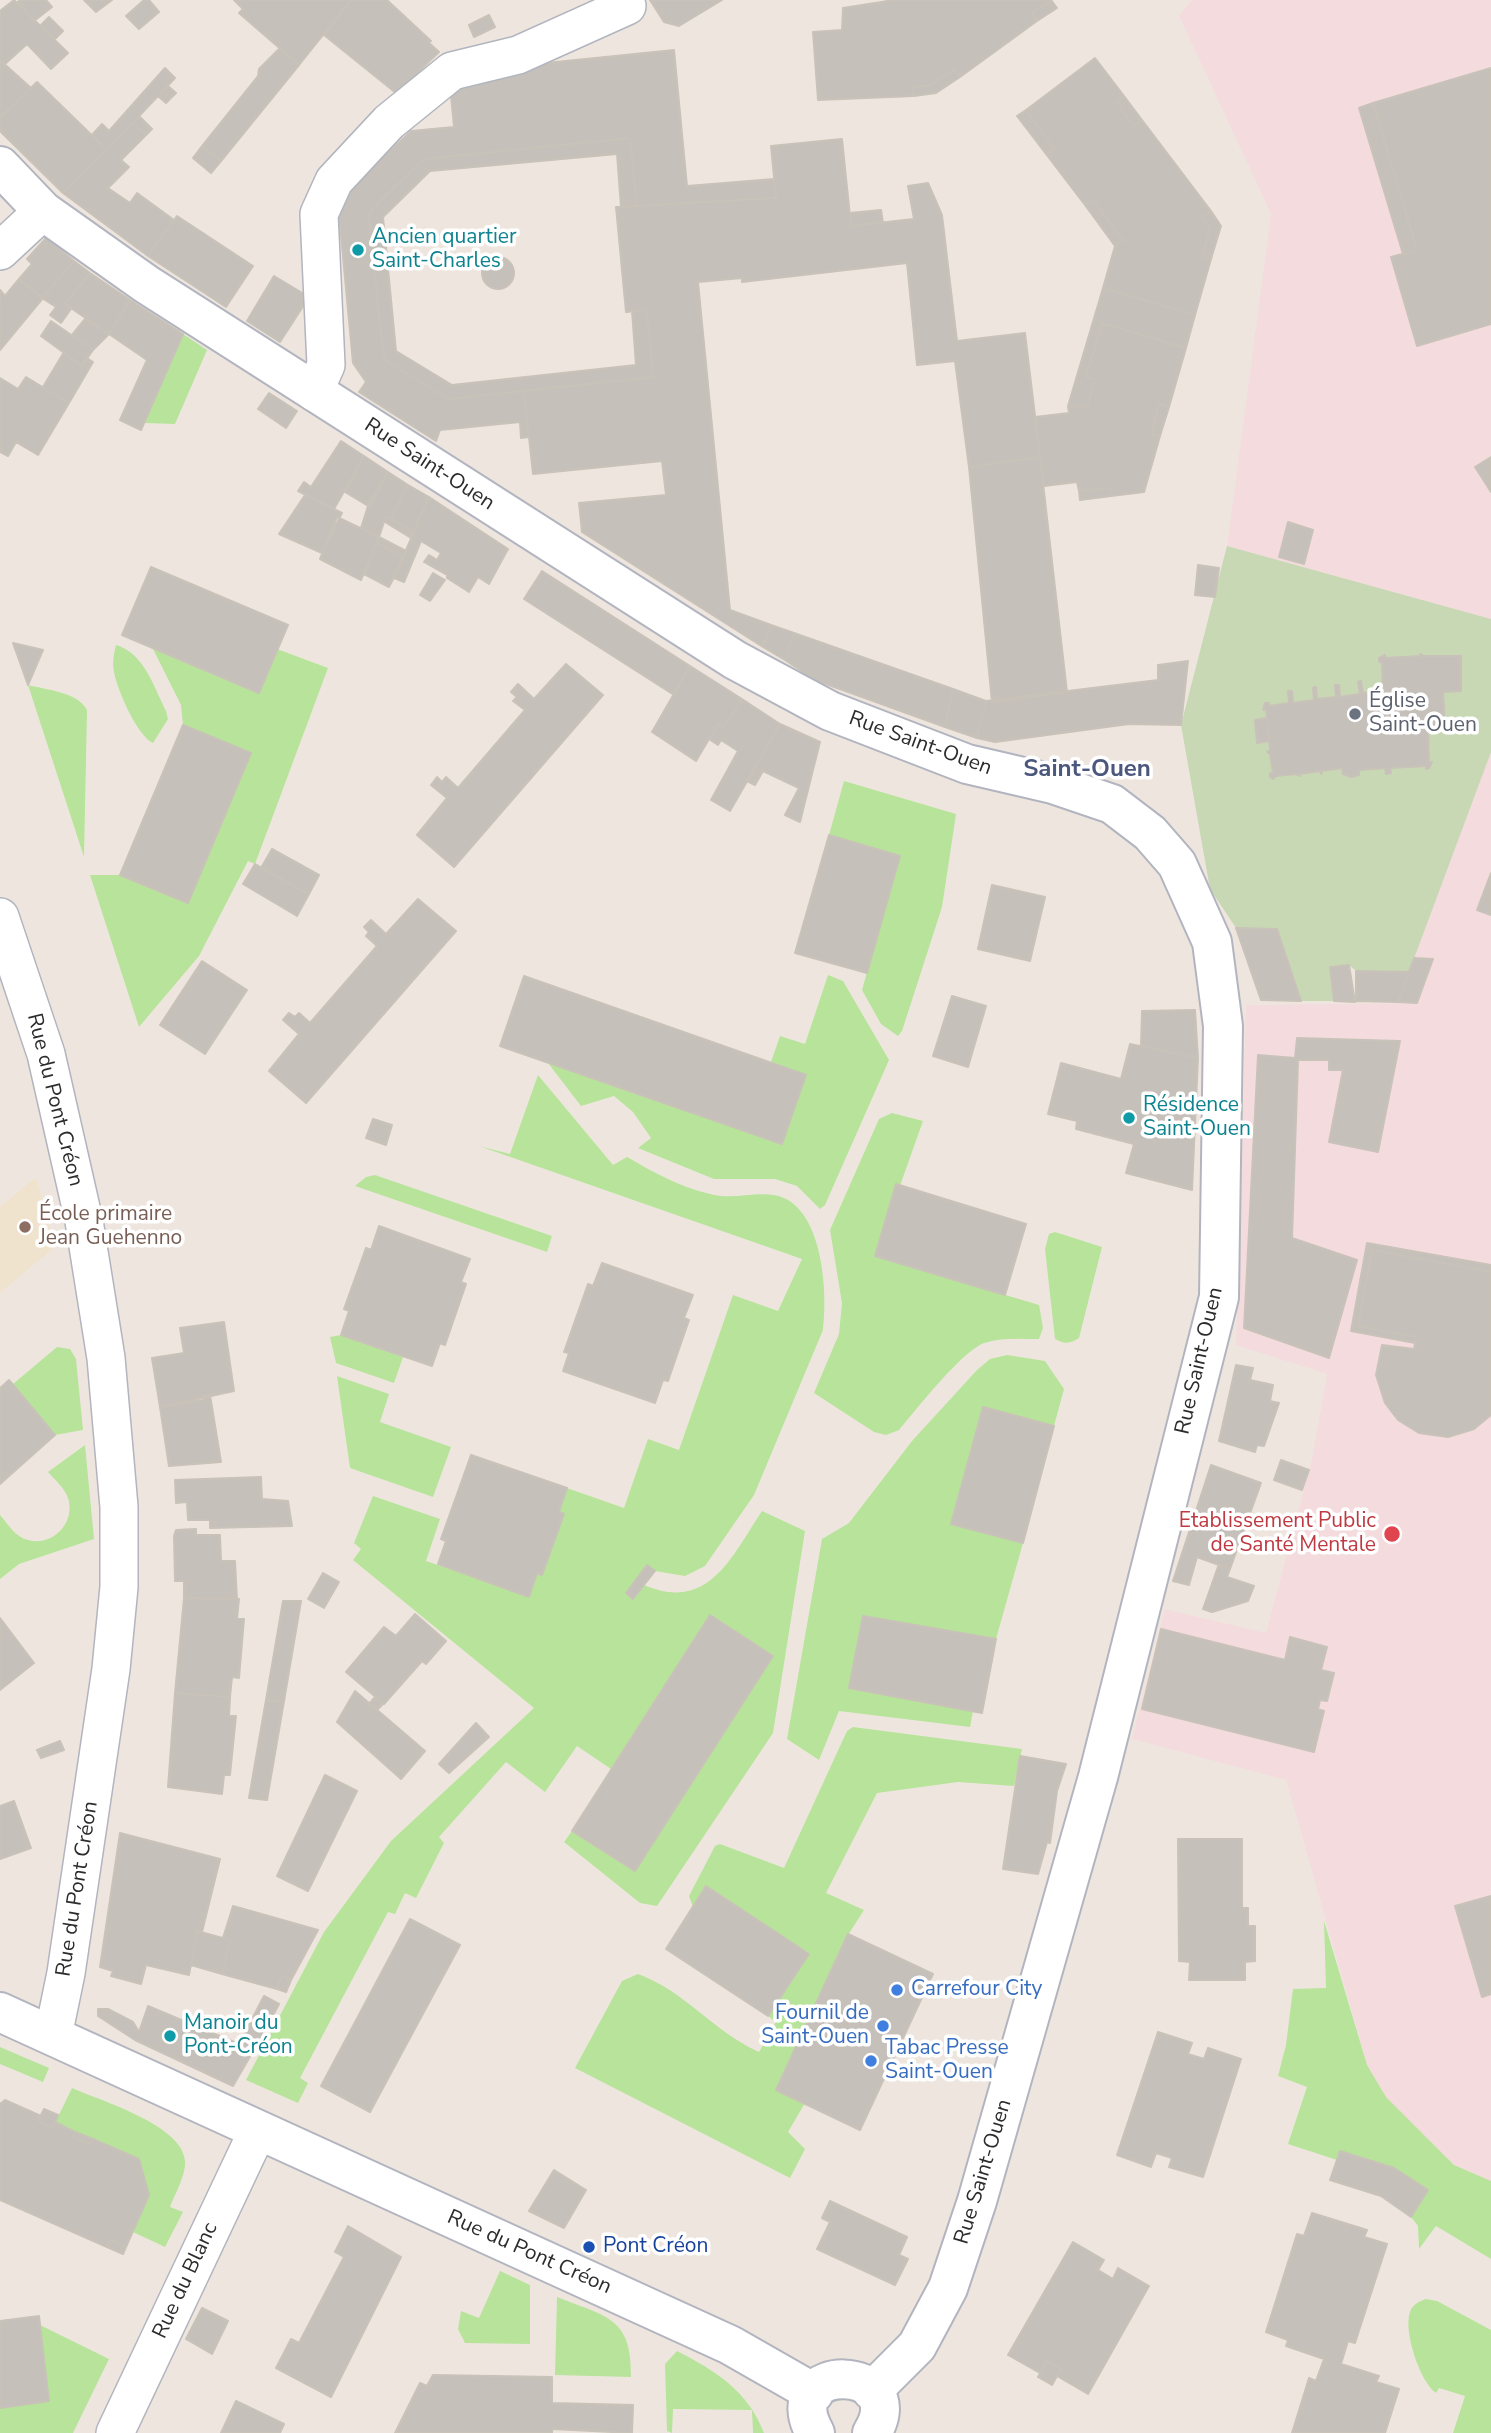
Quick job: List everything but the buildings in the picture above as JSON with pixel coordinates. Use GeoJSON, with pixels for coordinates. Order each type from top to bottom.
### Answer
{"type":"FeatureCollection","features":[{"type":"Feature","properties":{"kind":"street"},"geometry":{"type":"LineString","coordinates":[[314,392],[326,365],[319,214],[334,181],[389,122],[452,71],[518,55],[627,6]]}},
{"type":"Feature","properties":{"kind":"street","name":"Rue Saint-Ouen"},"geometry":{"type":"LineString","coordinates":[[0,166],[43,211],[146,284],[735,660],[830,711],[967,764],[1053,784],[1112,804],[1150,833],[1177,864],[1212,942],[1223,1026],[1219,1297],[1098,1777],[977,2201],[948,2287],[926,2333],[872,2391]]}},
{"type":"Feature","properties":{"kind":"street"},"geometry":{"type":"LineString","coordinates":[[0,251],[43,211]]}},
{"type":"Feature","properties":{"kind":"street","name":"Rue du Pont Créon"},"geometry":{"type":"LineString","coordinates":[[0,917],[46,1054],[84,1221],[113,1426],[119,1507],[119,1587],[111,1669],[66,1973],[53,2036],[730,2345],[814,2393]]}},
{"type":"Feature","properties":{"kind":"street"},"geometry":{"type":"LineString","coordinates":[[0,2012],[53,2036]]}},
{"type":"Feature","properties":{"kind":"street","name":"Rue du Blanc"},"geometry":{"type":"LineString","coordinates":[[115,2433],[258,2130]]}},
{"type":"Feature","properties":{"kind":"street"},"geometry":{"type":"LineString","coordinates":[[815,2433],[808,2414],[814,2393],[831,2379],[842,2377],[864,2383],[872,2391],[879,2410],[872,2433]]}},
{"type":"Feature","properties":{"kind":"shaded area"},"geometry":{"type":"Polygon","coordinates":[[[1192,0],[1491,0],[1491,619],[1227,546],[1271,214],[1179,16],[1192,0]]]}},
{"type":"Feature","properties":{"kind":"shaded area","name":"Etablissement Public de Santé Mentale"},"geometry":{"type":"Polygon","coordinates":[[[1491,749],[1491,2181],[1454,2165],[1386,2098],[1367,2065],[1286,1780],[1132,1739],[1165,1609],[1266,1633],[1312,1459],[1327,1374],[1236,1345],[1246,1005],[1417,1003],[1433,959],[1414,958],[1491,749]]]}},
{"type":"Feature","properties":{"kind":"shaded area","name":"École primaire Jean Guehenno"},"geometry":{"type":"Polygon","coordinates":[[[36,1177],[55,1247],[0,1293],[0,1207],[36,1177]]]}},
{"type":"Feature","properties":{"kind":"green space"},"geometry":{"type":"Polygon","coordinates":[[[183,334],[207,350],[175,424],[144,423],[183,334]]]}},
{"type":"Feature","properties":{"kind":"green space"},"geometry":{"type":"Polygon","coordinates":[[[1227,546],[1491,619],[1491,752],[1409,972],[1356,971],[1349,965],[1331,967],[1334,1001],[1301,1001],[1277,929],[1236,928],[1210,889],[1181,725],[1227,546]]]}},
{"type":"Feature","properties":{"kind":"green space"},"geometry":{"type":"Polygon","coordinates":[[[116,645],[126,649],[141,663],[166,711],[168,719],[153,743],[134,722],[119,689],[113,668],[116,645]]]}},
{"type":"Feature","properties":{"kind":"green space"},"geometry":{"type":"Polygon","coordinates":[[[152,647],[277,649],[328,668],[255,864],[248,861],[199,956],[139,1027],[90,875],[120,875],[188,903],[251,754],[183,725],[181,705],[152,647]]]}},
{"type":"Feature","properties":{"kind":"green space"},"geometry":{"type":"Polygon","coordinates":[[[28,685],[69,695],[87,710],[84,857],[28,685]]]}},
{"type":"Feature","properties":{"kind":"green space"},"geometry":{"type":"Polygon","coordinates":[[[844,781],[956,814],[942,907],[902,1031],[898,1036],[881,1024],[862,990],[900,856],[829,835],[844,781]]]}},
{"type":"Feature","properties":{"kind":"green space"},"geometry":{"type":"Polygon","coordinates":[[[828,975],[843,981],[889,1060],[825,1205],[820,1209],[797,1186],[775,1179],[714,1179],[638,1148],[651,1138],[633,1112],[614,1096],[581,1106],[548,1063],[782,1144],[806,1075],[771,1062],[780,1036],[805,1044],[828,975]]]}},
{"type":"Feature","properties":{"kind":"green space"},"geometry":{"type":"Polygon","coordinates":[[[538,1075],[613,1165],[627,1157],[677,1183],[718,1196],[774,1195],[790,1202],[803,1214],[812,1231],[823,1273],[823,1330],[754,1495],[705,1566],[685,1576],[655,1571],[647,1565],[626,1593],[634,1599],[644,1585],[667,1592],[686,1592],[702,1586],[729,1562],[762,1511],[805,1531],[773,1733],[657,1906],[640,1903],[564,1842],[572,1831],[634,1870],[773,1655],[710,1615],[611,1769],[577,1746],[545,1792],[506,1762],[439,1837],[444,1843],[416,1898],[405,1893],[395,1914],[388,1912],[300,2078],[308,2083],[298,2103],[246,2080],[324,1932],[391,1841],[534,1708],[353,1560],[361,1549],[354,1543],[373,1496],[440,1519],[426,1561],[529,1596],[537,1573],[542,1574],[563,1514],[559,1512],[567,1488],[624,1508],[648,1439],[679,1450],[733,1295],[778,1311],[802,1259],[479,1146],[510,1154],[538,1075]]]}},
{"type":"Feature","properties":{"kind":"green space"},"geometry":{"type":"Polygon","coordinates":[[[892,1113],[923,1121],[875,1256],[1039,1305],[1043,1328],[1039,1339],[998,1340],[974,1348],[940,1382],[899,1430],[886,1435],[874,1432],[814,1393],[839,1334],[842,1303],[830,1230],[879,1119],[892,1113]]]}},
{"type":"Feature","properties":{"kind":"green space"},"geometry":{"type":"Polygon","coordinates":[[[375,1175],[552,1236],[547,1252],[355,1186],[366,1177],[375,1175]]]}},
{"type":"Feature","properties":{"kind":"green space"},"geometry":{"type":"Polygon","coordinates":[[[1055,1232],[1102,1247],[1079,1338],[1067,1343],[1055,1339],[1045,1249],[1049,1234],[1055,1232]]]}},
{"type":"Feature","properties":{"kind":"green space"},"geometry":{"type":"Polygon","coordinates":[[[341,1335],[403,1357],[394,1383],[336,1363],[330,1337],[341,1335]]]}},
{"type":"Feature","properties":{"kind":"green space"},"geometry":{"type":"Polygon","coordinates":[[[57,1347],[70,1349],[76,1359],[83,1430],[55,1435],[13,1384],[57,1347]]]}},
{"type":"Feature","properties":{"kind":"green space"},"geometry":{"type":"Polygon","coordinates":[[[1007,1355],[1045,1361],[1064,1389],[1054,1426],[983,1407],[951,1524],[1023,1543],[996,1639],[863,1616],[973,1711],[970,1727],[839,1711],[819,1760],[787,1739],[822,1539],[849,1523],[912,1441],[977,1370],[990,1359],[1007,1355]]]}},
{"type":"Feature","properties":{"kind":"green space"},"geometry":{"type":"Polygon","coordinates":[[[337,1376],[389,1394],[380,1422],[451,1447],[433,1497],[350,1468],[337,1376]]]}},
{"type":"Feature","properties":{"kind":"green space"},"geometry":{"type":"Polygon","coordinates":[[[85,1445],[94,1539],[19,1564],[0,1579],[0,1515],[12,1530],[28,1540],[46,1540],[54,1536],[65,1524],[70,1507],[64,1490],[48,1472],[85,1445]]]}},
{"type":"Feature","properties":{"kind":"green space"},"geometry":{"type":"Polygon","coordinates":[[[853,1727],[1022,1749],[1014,1786],[958,1782],[877,1793],[826,1893],[864,1910],[848,1935],[776,2089],[805,2103],[788,2132],[805,2149],[790,2178],[575,2068],[622,1981],[638,1974],[655,1981],[728,2034],[759,2052],[776,2022],[768,2016],[809,1953],[706,1887],[693,1907],[689,1896],[715,1846],[720,1844],[784,1868],[847,1731],[853,1727]]]}},
{"type":"Feature","properties":{"kind":"green space"},"geometry":{"type":"Polygon","coordinates":[[[1324,1921],[1367,2065],[1386,2097],[1454,2165],[1491,2181],[1491,2259],[1436,2226],[1419,2249],[1418,2226],[1411,2217],[1428,2190],[1394,2168],[1340,2151],[1337,2160],[1288,2144],[1307,2087],[1278,2076],[1286,2045],[1293,1989],[1326,1988],[1324,1921]]]}},
{"type":"Feature","properties":{"kind":"green space"},"geometry":{"type":"Polygon","coordinates":[[[0,2047],[49,2068],[43,2082],[0,2064],[0,2047]]]}},
{"type":"Feature","properties":{"kind":"green space"},"geometry":{"type":"Polygon","coordinates":[[[72,2088],[139,2116],[171,2136],[181,2148],[185,2166],[170,2207],[183,2212],[165,2247],[133,2232],[149,2195],[139,2159],[55,2123],[72,2088]]]}},
{"type":"Feature","properties":{"kind":"green space"},"geometry":{"type":"Polygon","coordinates":[[[500,2271],[530,2285],[530,2344],[465,2343],[458,2329],[461,2311],[479,2318],[500,2271]]]}},
{"type":"Feature","properties":{"kind":"green space"},"geometry":{"type":"Polygon","coordinates":[[[557,2297],[603,2315],[613,2322],[627,2342],[631,2377],[555,2375],[557,2297]]]}},
{"type":"Feature","properties":{"kind":"green space"},"geometry":{"type":"Polygon","coordinates":[[[1426,2299],[1437,2301],[1491,2330],[1491,2433],[1453,2433],[1465,2396],[1439,2388],[1436,2393],[1419,2368],[1411,2343],[1408,2320],[1413,2307],[1426,2299]]]}},
{"type":"Feature","properties":{"kind":"green space"},"geometry":{"type":"Polygon","coordinates":[[[40,2325],[109,2359],[73,2433],[0,2433],[0,2408],[49,2401],[40,2325]]]}},
{"type":"Feature","properties":{"kind":"green space"},"geometry":{"type":"Polygon","coordinates":[[[677,2351],[705,2366],[740,2394],[749,2405],[757,2418],[764,2433],[753,2433],[752,2410],[673,2409],[672,2433],[667,2431],[665,2364],[677,2351]]]}},
{"type":"Feature","properties":{"kind":"place","name":"Ancien quartier Saint-Charles"},"geometry":{"type":"Point","coordinates":[358,250]}},
{"type":"Feature","properties":{"kind":"place","name":"Église Saint-Ouen"},"geometry":{"type":"Point","coordinates":[1355,714]}},
{"type":"Feature","properties":{"kind":"place","name":"Résidence Saint-Ouen"},"geometry":{"type":"Point","coordinates":[1129,1118]}},
{"type":"Feature","properties":{"kind":"place","name":"École primaire Jean Guehenno"},"geometry":{"type":"Point","coordinates":[25,1227]}},
{"type":"Feature","properties":{"kind":"place","name":"Etablissement Public de Santé Mentale"},"geometry":{"type":"Point","coordinates":[1392,1534]}},
{"type":"Feature","properties":{"kind":"place","name":"Carrefour City"},"geometry":{"type":"Point","coordinates":[897,1990]}},
{"type":"Feature","properties":{"kind":"place","name":"Fournil de Saint-Ouen"},"geometry":{"type":"Point","coordinates":[883,2026]}},
{"type":"Feature","properties":{"kind":"place","name":"Manoir du Pont-Créon"},"geometry":{"type":"Point","coordinates":[170,2036]}},
{"type":"Feature","properties":{"kind":"place","name":"Tabac Presse Saint-Ouen"},"geometry":{"type":"Point","coordinates":[871,2061]}},
{"type":"Feature","properties":{"kind":"place","name":"Pont Créon"},"geometry":{"type":"Point","coordinates":[589,2247]}},
{"type":"Feature","properties":{"kind":"district","name":"Saint-Ouen"},"geometry":{"type":"Point","coordinates":[1087,770]}}]}
